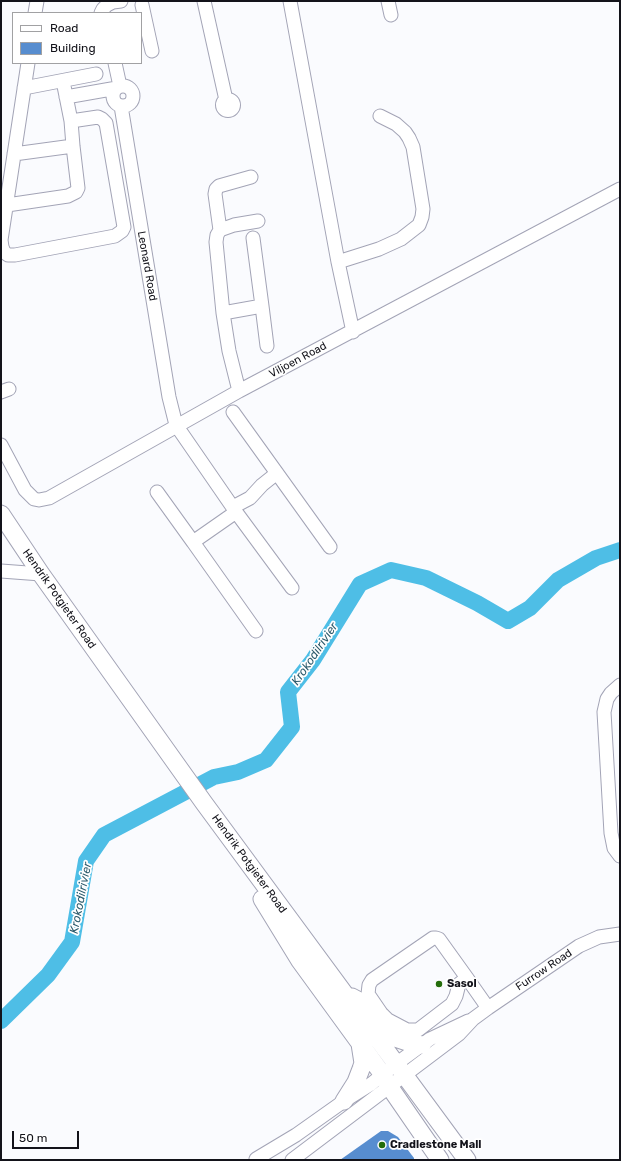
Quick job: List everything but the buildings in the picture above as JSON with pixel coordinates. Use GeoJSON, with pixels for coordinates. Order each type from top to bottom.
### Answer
{"type":"FeatureCollection","features":[{"type":"Feature","properties":{"kind":"main road","name":"Hendrik Potgieter Road"},"geometry":{"type":"LineString","coordinates":[[1,514],[40,574],[187,780],[467,1160]]}},
{"type":"Feature","properties":{"kind":"main road","name":"Hendrik Potgieter Road"},"geometry":{"type":"LineString","coordinates":[[206,806],[296,955],[386,1081],[440,1160]]}},
{"type":"Feature","properties":{"kind":"main road"},"geometry":{"type":"LineString","coordinates":[[344,994],[365,1004],[395,1038],[422,1045]]}},
{"type":"Feature","properties":{"kind":"main road"},"geometry":{"type":"LineString","coordinates":[[344,1101],[356,1082],[363,1063],[360,1044]]}},
{"type":"Feature","properties":{"kind":"street"},"geometry":{"type":"LineString","coordinates":[[35,12],[37,1]]}},
{"type":"Feature","properties":{"kind":"street"},"geometry":{"type":"LineString","coordinates":[[102,12],[107,5],[113,2],[121,1]]}},
{"type":"Feature","properties":{"kind":"street"},"geometry":{"type":"LineString","coordinates":[[204,1],[226,100]]}},
{"type":"Feature","properties":{"kind":"street"},"geometry":{"type":"LineString","coordinates":[[290,1],[347,312],[353,332]]}},
{"type":"Feature","properties":{"kind":"street"},"geometry":{"type":"LineString","coordinates":[[388,1],[391,15]]}},
{"type":"Feature","properties":{"kind":"street"},"geometry":{"type":"LineString","coordinates":[[142,2],[152,51]]}},
{"type":"Feature","properties":{"kind":"street"},"geometry":{"type":"LineString","coordinates":[[28,64],[1,240],[4,252],[8,255],[15,255],[115,236],[122,231],[124,227],[106,123],[98,117],[71,122]]}},
{"type":"Feature","properties":{"kind":"street","name":"Leonard Road"},"geometry":{"type":"LineString","coordinates":[[115,64],[118,94],[169,397],[176,425]]}},
{"type":"Feature","properties":{"kind":"street"},"geometry":{"type":"LineString","coordinates":[[24,88],[96,74]]}},
{"type":"Feature","properties":{"kind":"street"},"geometry":{"type":"LineString","coordinates":[[7,205],[68,196],[76,192],[78,188],[72,146],[71,122],[63,81]]}},
{"type":"Feature","properties":{"kind":"street"},"geometry":{"type":"LineString","coordinates":[[67,102],[118,94]]}},
{"type":"Feature","properties":{"kind":"street"},"geometry":{"type":"LineString","coordinates":[[338,262],[379,248],[401,238],[419,225],[422,217],[423,209],[413,147],[405,132],[396,124],[380,116]]}},
{"type":"Feature","properties":{"kind":"street"},"geometry":{"type":"LineString","coordinates":[[14,154],[72,146]]}},
{"type":"Feature","properties":{"kind":"street"},"geometry":{"type":"LineString","coordinates":[[239,392],[229,351],[223,312],[216,242],[217,235],[220,230],[215,194],[216,189],[219,186],[251,177]]}},
{"type":"Feature","properties":{"kind":"street","name":"Viljoen Road"},"geometry":{"type":"LineString","coordinates":[[1,445],[25,490],[34,499],[45,500],[176,425],[620,189]]}},
{"type":"Feature","properties":{"kind":"street"},"geometry":{"type":"LineString","coordinates":[[220,230],[234,225],[258,221]]}},
{"type":"Feature","properties":{"kind":"street"},"geometry":{"type":"LineString","coordinates":[[253,238],[268,346]]}},
{"type":"Feature","properties":{"kind":"street"},"geometry":{"type":"LineString","coordinates":[[223,312],[262,306]]}},
{"type":"Feature","properties":{"kind":"street"},"geometry":{"type":"LineString","coordinates":[[233,412],[330,547]]}},
{"type":"Feature","properties":{"kind":"street"},"geometry":{"type":"LineString","coordinates":[[176,425],[234,510],[292,588]]}},
{"type":"Feature","properties":{"kind":"street"},"geometry":{"type":"LineString","coordinates":[[193,542],[250,498],[262,484],[277,472]]}},
{"type":"Feature","properties":{"kind":"street"},"geometry":{"type":"LineString","coordinates":[[157,492],[256,631]]}},
{"type":"Feature","properties":{"kind":"street"},"geometry":{"type":"LineString","coordinates":[[1,571],[40,574]]}},
{"type":"Feature","properties":{"kind":"street"},"geometry":{"type":"LineString","coordinates":[[620,685],[607,699],[604,712],[611,832],[614,848],[620,856]]}},
{"type":"Feature","properties":{"kind":"street","name":"Furrow Road"},"geometry":{"type":"LineString","coordinates":[[400,1069],[459,1034],[473,1019],[488,1008],[579,946],[599,937],[620,934]]}},
{"type":"Feature","properties":{"kind":"street"},"geometry":{"type":"LineString","coordinates":[[467,978],[459,984],[452,1004],[418,1030],[407,1030],[388,1020],[368,994],[369,985],[372,980],[433,938],[436,938],[439,939],[467,978],[488,1008]]}},
{"type":"Feature","properties":{"kind":"street","name":"Furrow Road"},"geometry":{"type":"LineString","coordinates":[[400,1069],[422,1045],[455,1026],[473,1019]]}},
{"type":"Feature","properties":{"kind":"street"},"geometry":{"type":"LineString","coordinates":[[292,1160],[400,1069]]}},
{"type":"Feature","properties":{"kind":"street"},"geometry":{"type":"LineString","coordinates":[[255,1160],[296,1135],[371,1084],[386,1081]]}},
{"type":"Feature","properties":{"kind":"street"},"geometry":{"type":"LineString","coordinates":[[255,1160],[262,1158],[269,1160]]}},
{"type":"Feature","properties":{"kind":"waterway","name":"Krokodilrivier"},"geometry":{"type":"LineString","coordinates":[[1,1021],[48,975],[72,942],[86,861],[104,835],[214,777],[238,772],[266,760],[292,727],[288,692],[313,660],[360,584],[391,570],[426,578],[477,603],[508,621],[530,608],[558,580],[596,558],[620,550]]}},
{"type":"Feature","properties":{"kind":"place","name":"Sasol"},"geometry":{"type":"Point","coordinates":[439,984]}},
{"type":"Feature","properties":{"kind":"place","name":"Cradlestone Mall"},"geometry":{"type":"Point","coordinates":[382,1145]}}]}
